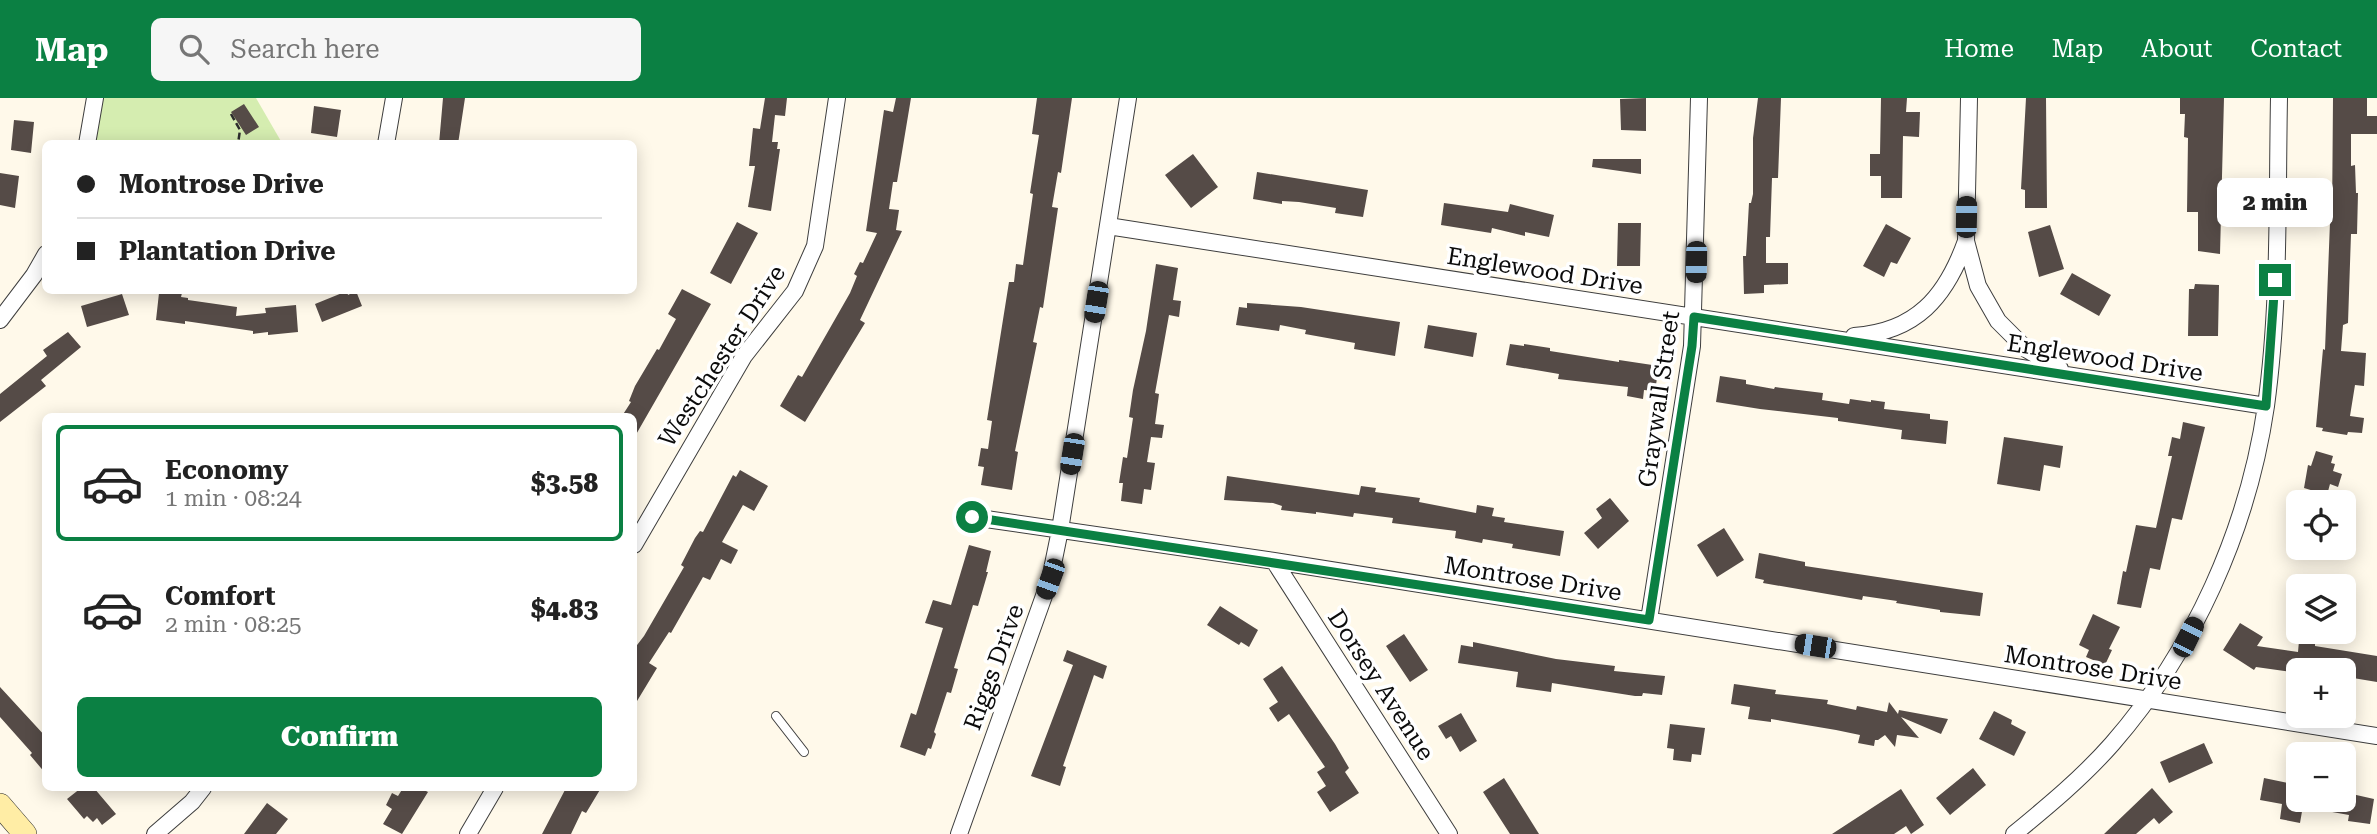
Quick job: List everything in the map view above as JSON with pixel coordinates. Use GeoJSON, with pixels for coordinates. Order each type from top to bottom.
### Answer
{"type":"FeatureCollection","features":[{"type":"Feature","properties":{"kind":"street"},"geometry":{"type":"LineString","coordinates":[[88,140],[94,98]]}},
{"type":"Feature","properties":{"kind":"street"},"geometry":{"type":"LineString","coordinates":[[387,140],[394,98]]}},
{"type":"Feature","properties":{"kind":"street","name":"Westchester Drive"},"geometry":{"type":"LineString","coordinates":[[637,540],[738,366],[795,291],[815,246],[837,98]]}},
{"type":"Feature","properties":{"kind":"street","name":"Riggs Drive"},"geometry":{"type":"LineString","coordinates":[[959,834],[1050,579],[1128,98]]}},
{"type":"Feature","properties":{"kind":"street","name":"Graywall Street"},"geometry":{"type":"LineString","coordinates":[[1649,620],[1692,346],[1699,98]]}},
{"type":"Feature","properties":{"kind":"street"},"geometry":{"type":"LineString","coordinates":[[1969,98],[1966,241],[1978,286],[1998,321],[2026,349],[2068,374]]}},
{"type":"Feature","properties":{"kind":"street"},"geometry":{"type":"LineString","coordinates":[[2014,834],[2058,799],[2103,753],[2146,699],[2188,637],[2226,558],[2250,486],[2266,406],[2274,306],[2279,98]]}},
{"type":"Feature","properties":{"kind":"street","name":"Englewood Drive"},"geometry":{"type":"LineString","coordinates":[[1108,226],[2266,406]]}},
{"type":"Feature","properties":{"kind":"street"},"geometry":{"type":"LineString","coordinates":[[1782,331],[1856,336],[1880,333],[1902,325],[1922,312],[1942,293],[1956,269],[1966,241]]}},
{"type":"Feature","properties":{"kind":"street"},"geometry":{"type":"LineString","coordinates":[[0,320],[42,261]]}},
{"type":"Feature","properties":{"kind":"street","name":"Montrose Drive"},"geometry":{"type":"LineString","coordinates":[[972,517],[1274,561],[2377,736]]}},
{"type":"Feature","properties":{"kind":"street","name":"Dorsey Avenue"},"geometry":{"type":"LineString","coordinates":[[1274,561],[1449,834]]}},
{"type":"Feature","properties":{"kind":"street"},"geometry":{"type":"LineString","coordinates":[[155,834],[201,791]]}},
{"type":"Feature","properties":{"kind":"street"},"geometry":{"type":"LineString","coordinates":[[468,834],[493,791]]}},
{"type":"Feature","properties":{"kind":"street"},"geometry":{"type":"LineString","coordinates":[[0,805],[25,834]]}},
{"type":"Feature","properties":{"kind":"lane"},"geometry":{"type":"LineString","coordinates":[[776,716],[804,752]]}},
{"type":"Feature","properties":{"kind":"path"},"geometry":{"type":"LineString","coordinates":[[231,114],[240,130],[239,140]]}},
{"type":"Feature","properties":{"kind":"green space"},"geometry":{"type":"Polygon","coordinates":[[[101,98],[256,98],[280,140],[94,140],[101,98]]]}},
{"type":"Feature","properties":{"kind":"building"},"geometry":{"type":"Polygon","coordinates":[[[443,98],[465,98],[459,140],[439,140],[443,98]]]}},
{"type":"Feature","properties":{"kind":"building"},"geometry":{"type":"Polygon","coordinates":[[[765,98],[787,98],[785,116],[775,115],[772,142],[778,142],[777,149],[780,149],[771,211],[748,207],[755,166],[749,166],[753,128],[760,129],[765,98]]]}},
{"type":"Feature","properties":{"kind":"building"},"geometry":{"type":"Polygon","coordinates":[[[896,98],[911,98],[897,182],[893,182],[889,209],[899,210],[896,230],[902,231],[860,320],[865,323],[805,422],[780,406],[798,375],[802,377],[850,293],[857,276],[854,274],[860,262],[863,263],[877,233],[866,231],[884,110],[893,112],[896,98]]]}},
{"type":"Feature","properties":{"kind":"building"},"geometry":{"type":"Polygon","coordinates":[[[1037,98],[1072,98],[1061,173],[1058,172],[1052,207],[1058,208],[1043,308],[1040,307],[1033,342],[1037,343],[1015,451],[1018,452],[1012,490],[981,485],[984,467],[978,466],[981,448],[988,449],[992,421],[987,420],[1009,282],[1014,282],[1016,264],[1023,265],[1039,135],[1032,134],[1037,98]]]}},
{"type":"Feature","properties":{"kind":"building"},"geometry":{"type":"Polygon","coordinates":[[[1646,98],[1646,131],[1621,130],[1620,99],[1646,98]]]}},
{"type":"Feature","properties":{"kind":"building"},"geometry":{"type":"Polygon","coordinates":[[[1758,98],[1781,98],[1778,178],[1772,178],[1770,237],[1766,237],[1766,263],[1788,263],[1788,284],[1764,285],[1764,293],[1744,294],[1743,256],[1746,256],[1749,203],[1753,194],[1753,138],[1758,98]]]}},
{"type":"Feature","properties":{"kind":"building"},"geometry":{"type":"Polygon","coordinates":[[[1881,98],[1907,98],[1906,112],[1920,112],[1919,137],[1903,136],[1902,198],[1881,198],[1881,176],[1870,176],[1870,154],[1880,154],[1881,98]]]}},
{"type":"Feature","properties":{"kind":"building"},"geometry":{"type":"Polygon","coordinates":[[[2026,98],[2046,98],[2047,208],[2025,208],[2025,190],[2021,189],[2026,98]]]}},
{"type":"Feature","properties":{"kind":"building"},"geometry":{"type":"Polygon","coordinates":[[[2180,98],[2224,98],[2220,254],[2198,251],[2198,212],[2187,212],[2188,138],[2184,137],[2185,114],[2180,114],[2180,98]]]}},
{"type":"Feature","properties":{"kind":"building"},"geometry":{"type":"Polygon","coordinates":[[[2333,98],[2367,98],[2367,116],[2377,116],[2377,134],[2351,134],[2351,166],[2355,165],[2358,193],[2357,234],[2351,234],[2348,323],[2343,325],[2341,351],[2366,353],[2364,386],[2355,385],[2350,416],[2364,418],[2362,433],[2348,432],[2347,435],[2322,431],[2323,428],[2316,427],[2323,349],[2325,350],[2332,222],[2333,98]]]}},
{"type":"Feature","properties":{"kind":"building"},"geometry":{"type":"Polygon","coordinates":[[[244,104],[259,127],[246,135],[231,112],[244,104]]]}},
{"type":"Feature","properties":{"kind":"building"},"geometry":{"type":"Polygon","coordinates":[[[314,106],[341,110],[337,137],[311,133],[314,106]]]}},
{"type":"Feature","properties":{"kind":"building"},"geometry":{"type":"Polygon","coordinates":[[[14,120],[34,122],[31,153],[11,150],[14,120]]]}},
{"type":"Feature","properties":{"kind":"building"},"geometry":{"type":"Polygon","coordinates":[[[1193,154],[1218,187],[1191,208],[1165,175],[1193,154]]]}},
{"type":"Feature","properties":{"kind":"building"},"geometry":{"type":"Polygon","coordinates":[[[1593,159],[1641,159],[1641,174],[1592,167],[1593,159]]]}},
{"type":"Feature","properties":{"kind":"building"},"geometry":{"type":"Polygon","coordinates":[[[1257,172],[1368,190],[1363,217],[1335,213],[1336,208],[1253,199],[1257,172]]]}},
{"type":"Feature","properties":{"kind":"building"},"geometry":{"type":"Polygon","coordinates":[[[0,173],[19,176],[15,208],[0,205],[0,173]]]}},
{"type":"Feature","properties":{"kind":"building"},"geometry":{"type":"Polygon","coordinates":[[[1444,203],[1508,212],[1510,204],[1554,215],[1549,237],[1525,232],[1525,236],[1492,228],[1491,233],[1441,225],[1444,203]]]}},
{"type":"Feature","properties":{"kind":"building"},"geometry":{"type":"Polygon","coordinates":[[[737,222],[758,233],[731,284],[710,273],[737,222]]]}},
{"type":"Feature","properties":{"kind":"building"},"geometry":{"type":"Polygon","coordinates":[[[1618,223],[1641,223],[1640,266],[1617,266],[1618,223]]]}},
{"type":"Feature","properties":{"kind":"building"},"geometry":{"type":"Polygon","coordinates":[[[1886,224],[1911,238],[1897,264],[1891,262],[1884,277],[1863,266],[1886,224]]]}},
{"type":"Feature","properties":{"kind":"building"},"geometry":{"type":"Polygon","coordinates":[[[2050,225],[2064,269],[2039,277],[2028,232],[2050,225]]]}},
{"type":"Feature","properties":{"kind":"building"},"geometry":{"type":"Polygon","coordinates":[[[1156,264],[1178,268],[1173,300],[1181,301],[1179,317],[1169,315],[1155,393],[1159,394],[1155,424],[1164,425],[1162,438],[1151,437],[1147,462],[1155,463],[1151,490],[1144,489],[1142,504],[1121,501],[1123,483],[1119,483],[1123,457],[1127,458],[1133,418],[1129,417],[1133,390],[1146,331],[1156,264]]]}},
{"type":"Feature","properties":{"kind":"building"},"geometry":{"type":"Polygon","coordinates":[[[2072,273],[2111,295],[2099,316],[2060,294],[2072,273]]]}},
{"type":"Feature","properties":{"kind":"building"},"geometry":{"type":"Polygon","coordinates":[[[2195,284],[2219,285],[2218,336],[2188,336],[2189,289],[2194,289],[2195,284]]]}},
{"type":"Feature","properties":{"kind":"building"},"geometry":{"type":"Polygon","coordinates":[[[682,289],[711,304],[637,433],[637,413],[624,413],[631,402],[629,401],[635,386],[676,319],[668,314],[682,289]]]}},
{"type":"Feature","properties":{"kind":"building"},"geometry":{"type":"Polygon","coordinates":[[[122,294],[129,315],[87,327],[81,306],[122,294]]]}},
{"type":"Feature","properties":{"kind":"building"},"geometry":{"type":"Polygon","coordinates":[[[159,294],[182,294],[181,297],[188,300],[237,307],[236,316],[266,313],[265,308],[296,305],[298,332],[253,334],[253,331],[185,321],[185,324],[156,320],[159,294]]]}},
{"type":"Feature","properties":{"kind":"building"},"geometry":{"type":"Polygon","coordinates":[[[340,294],[357,294],[362,306],[322,322],[315,304],[340,294]]]}},
{"type":"Feature","properties":{"kind":"building"},"geometry":{"type":"Polygon","coordinates":[[[1247,303],[1301,307],[1400,322],[1395,356],[1354,349],[1355,343],[1305,334],[1306,330],[1280,325],[1279,331],[1236,325],[1239,307],[1247,308],[1247,303]]]}},
{"type":"Feature","properties":{"kind":"building"},"geometry":{"type":"Polygon","coordinates":[[[1428,325],[1477,333],[1473,357],[1424,348],[1428,325]]]}},
{"type":"Feature","properties":{"kind":"building"},"geometry":{"type":"Polygon","coordinates":[[[68,332],[81,347],[41,380],[46,386],[0,422],[0,394],[47,356],[43,350],[68,332]]]}},
{"type":"Feature","properties":{"kind":"building"},"geometry":{"type":"Polygon","coordinates":[[[1510,344],[1659,366],[1655,391],[1644,390],[1643,399],[1627,396],[1628,387],[1558,379],[1559,374],[1506,365],[1510,344]]]}},
{"type":"Feature","properties":{"kind":"building"},"geometry":{"type":"Polygon","coordinates":[[[1720,376],[1746,380],[1746,384],[1774,389],[1823,393],[1822,400],[1849,404],[1850,399],[1871,400],[1885,402],[1884,409],[1930,414],[1930,419],[1948,421],[1946,444],[1901,439],[1902,430],[1838,421],[1838,418],[1716,402],[1720,376]]]}},
{"type":"Feature","properties":{"kind":"building"},"geometry":{"type":"Polygon","coordinates":[[[2183,422],[2205,427],[2182,520],[2172,518],[2160,570],[2150,568],[2141,608],[2117,604],[2136,525],[2156,528],[2172,456],[2168,456],[2172,437],[2180,439],[2183,422]]]}},
{"type":"Feature","properties":{"kind":"building"},"geometry":{"type":"Polygon","coordinates":[[[2004,437],[2063,446],[2060,468],[2044,465],[2040,491],[1997,484],[2004,437]]]}},
{"type":"Feature","properties":{"kind":"building"},"geometry":{"type":"Polygon","coordinates":[[[2316,451],[2333,456],[2333,471],[2342,474],[2338,487],[2330,484],[2328,490],[2304,488],[2308,465],[2311,466],[2316,451]]]}},
{"type":"Feature","properties":{"kind":"building"},"geometry":{"type":"Polygon","coordinates":[[[740,470],[768,486],[754,511],[743,505],[722,542],[738,550],[731,564],[721,559],[710,580],[703,577],[671,633],[669,632],[649,663],[657,668],[637,701],[637,645],[684,567],[681,565],[695,538],[700,531],[703,532],[733,475],[736,477],[740,470]]]}},
{"type":"Feature","properties":{"kind":"building"},"geometry":{"type":"Polygon","coordinates":[[[1227,476],[1359,495],[1361,486],[1376,488],[1375,492],[1420,498],[1419,502],[1476,513],[1477,505],[1494,508],[1492,516],[1505,518],[1504,522],[1564,531],[1560,556],[1512,548],[1513,544],[1483,539],[1482,543],[1455,538],[1456,531],[1392,523],[1393,518],[1354,513],[1353,517],[1316,514],[1281,510],[1282,506],[1273,503],[1224,500],[1227,476]]]}},
{"type":"Feature","properties":{"kind":"building"},"geometry":{"type":"Polygon","coordinates":[[[1610,498],[1629,521],[1598,549],[1584,533],[1602,518],[1596,509],[1610,498]]]}},
{"type":"Feature","properties":{"kind":"building"},"geometry":{"type":"Polygon","coordinates":[[[1724,528],[1744,560],[1717,577],[1697,545],[1724,528]]]}},
{"type":"Feature","properties":{"kind":"building"},"geometry":{"type":"Polygon","coordinates":[[[969,545],[991,551],[988,572],[978,606],[973,605],[954,668],[958,669],[951,693],[947,692],[931,749],[928,748],[925,756],[900,747],[911,713],[916,715],[943,628],[925,623],[933,600],[951,605],[969,545]]]}},
{"type":"Feature","properties":{"kind":"building"},"geometry":{"type":"Polygon","coordinates":[[[1759,553],[1805,562],[1805,566],[1983,593],[1980,616],[1940,612],[1896,603],[1897,601],[1863,596],[1862,600],[1763,583],[1764,580],[1755,578],[1759,553]]]}},
{"type":"Feature","properties":{"kind":"building"},"geometry":{"type":"Polygon","coordinates":[[[1220,606],[1258,630],[1249,647],[1241,642],[1239,645],[1207,625],[1220,606]]]}},
{"type":"Feature","properties":{"kind":"building"},"geometry":{"type":"Polygon","coordinates":[[[2093,614],[2120,627],[2109,649],[2112,650],[2105,665],[2086,657],[2089,650],[2079,645],[2093,614]]]}},
{"type":"Feature","properties":{"kind":"building"},"geometry":{"type":"Polygon","coordinates":[[[2240,623],[2263,637],[2257,646],[2298,652],[2299,644],[2315,644],[2377,656],[2377,682],[2356,678],[2356,658],[2286,658],[2286,671],[2256,667],[2254,670],[2223,650],[2240,623]]]}},
{"type":"Feature","properties":{"kind":"building"},"geometry":{"type":"Polygon","coordinates":[[[1404,634],[1428,670],[1410,682],[1386,646],[1404,634]]]}},
{"type":"Feature","properties":{"kind":"building"},"geometry":{"type":"Polygon","coordinates":[[[1473,642],[1556,659],[1615,666],[1614,671],[1665,676],[1662,695],[1643,693],[1642,696],[1635,696],[1552,683],[1551,692],[1516,687],[1518,672],[1458,663],[1461,645],[1473,647],[1473,642]]]}},
{"type":"Feature","properties":{"kind":"building"},"geometry":{"type":"Polygon","coordinates":[[[1067,650],[1107,666],[1103,679],[1094,675],[1063,766],[1066,767],[1060,786],[1031,776],[1073,665],[1063,661],[1067,650]]]}},
{"type":"Feature","properties":{"kind":"building"},"geometry":{"type":"Polygon","coordinates":[[[1282,666],[1335,744],[1349,768],[1345,772],[1359,793],[1330,812],[1317,792],[1326,786],[1317,772],[1325,767],[1289,714],[1278,722],[1269,708],[1278,702],[1263,679],[1282,666]]]}},
{"type":"Feature","properties":{"kind":"building"},"geometry":{"type":"Polygon","coordinates":[[[1734,684],[1776,690],[1775,694],[1828,700],[1827,704],[1856,710],[1857,706],[1887,712],[1889,702],[1898,714],[1899,710],[1948,719],[1941,734],[1901,717],[1919,738],[1897,735],[1895,747],[1885,735],[1875,740],[1874,746],[1858,743],[1860,735],[1771,719],[1771,722],[1748,719],[1750,707],[1731,704],[1734,684]]]}},
{"type":"Feature","properties":{"kind":"building"},"geometry":{"type":"Polygon","coordinates":[[[0,687],[42,733],[42,769],[30,755],[32,753],[0,717],[0,687]]]}},
{"type":"Feature","properties":{"kind":"building"},"geometry":{"type":"Polygon","coordinates":[[[1994,711],[2012,720],[2011,724],[2026,732],[2014,756],[1979,739],[1994,711]]]}},
{"type":"Feature","properties":{"kind":"building"},"geometry":{"type":"Polygon","coordinates":[[[1461,713],[1477,741],[1460,752],[1451,736],[1446,739],[1438,726],[1461,713]]]}},
{"type":"Feature","properties":{"kind":"building"},"geometry":{"type":"Polygon","coordinates":[[[1670,724],[1705,728],[1701,755],[1692,754],[1691,762],[1673,760],[1674,749],[1667,748],[1670,724]]]}},
{"type":"Feature","properties":{"kind":"building"},"geometry":{"type":"Polygon","coordinates":[[[2204,743],[2213,763],[2169,783],[2160,762],[2204,743]]]}},
{"type":"Feature","properties":{"kind":"building"},"geometry":{"type":"Polygon","coordinates":[[[1973,768],[1986,785],[1950,815],[1936,798],[1973,768]]]}},
{"type":"Feature","properties":{"kind":"building"},"geometry":{"type":"Polygon","coordinates":[[[1504,778],[1539,834],[1510,834],[1483,792],[1504,778]]]}},
{"type":"Feature","properties":{"kind":"building"},"geometry":{"type":"Polygon","coordinates":[[[2264,778],[2286,783],[2286,812],[2302,812],[2300,823],[2280,819],[2282,804],[2260,800],[2264,778]]]}},
{"type":"Feature","properties":{"kind":"building"},"geometry":{"type":"Polygon","coordinates":[[[2152,788],[2173,812],[2159,824],[2154,818],[2136,834],[2104,834],[2152,788]]]}},
{"type":"Feature","properties":{"kind":"building"},"geometry":{"type":"Polygon","coordinates":[[[1901,789],[1924,825],[1911,834],[1906,826],[1894,834],[1832,834],[1901,789]]]}},
{"type":"Feature","properties":{"kind":"building"},"geometry":{"type":"Polygon","coordinates":[[[77,791],[97,791],[116,814],[102,825],[97,818],[93,822],[87,816],[84,819],[67,799],[77,791]]]}},
{"type":"Feature","properties":{"kind":"building"},"geometry":{"type":"Polygon","coordinates":[[[401,791],[428,792],[402,834],[383,824],[392,809],[386,805],[392,793],[398,796],[401,791]]]}},
{"type":"Feature","properties":{"kind":"building"},"geometry":{"type":"Polygon","coordinates":[[[564,791],[599,791],[586,813],[582,811],[571,834],[542,834],[564,791]]]}},
{"type":"Feature","properties":{"kind":"building"},"geometry":{"type":"Polygon","coordinates":[[[2356,795],[2374,799],[2370,824],[2348,821],[2349,815],[2332,812],[2356,812],[2356,795]]]}},
{"type":"Feature","properties":{"kind":"building"},"geometry":{"type":"Polygon","coordinates":[[[267,803],[288,819],[276,834],[244,834],[267,803]]]}},
{"type":"Feature","properties":{"kind":"route"},"geometry":{"type":"LineString","coordinates":[[972,517],[1649,620],[1692,346],[1694,317],[2266,406],[2275,280]]}}]}
